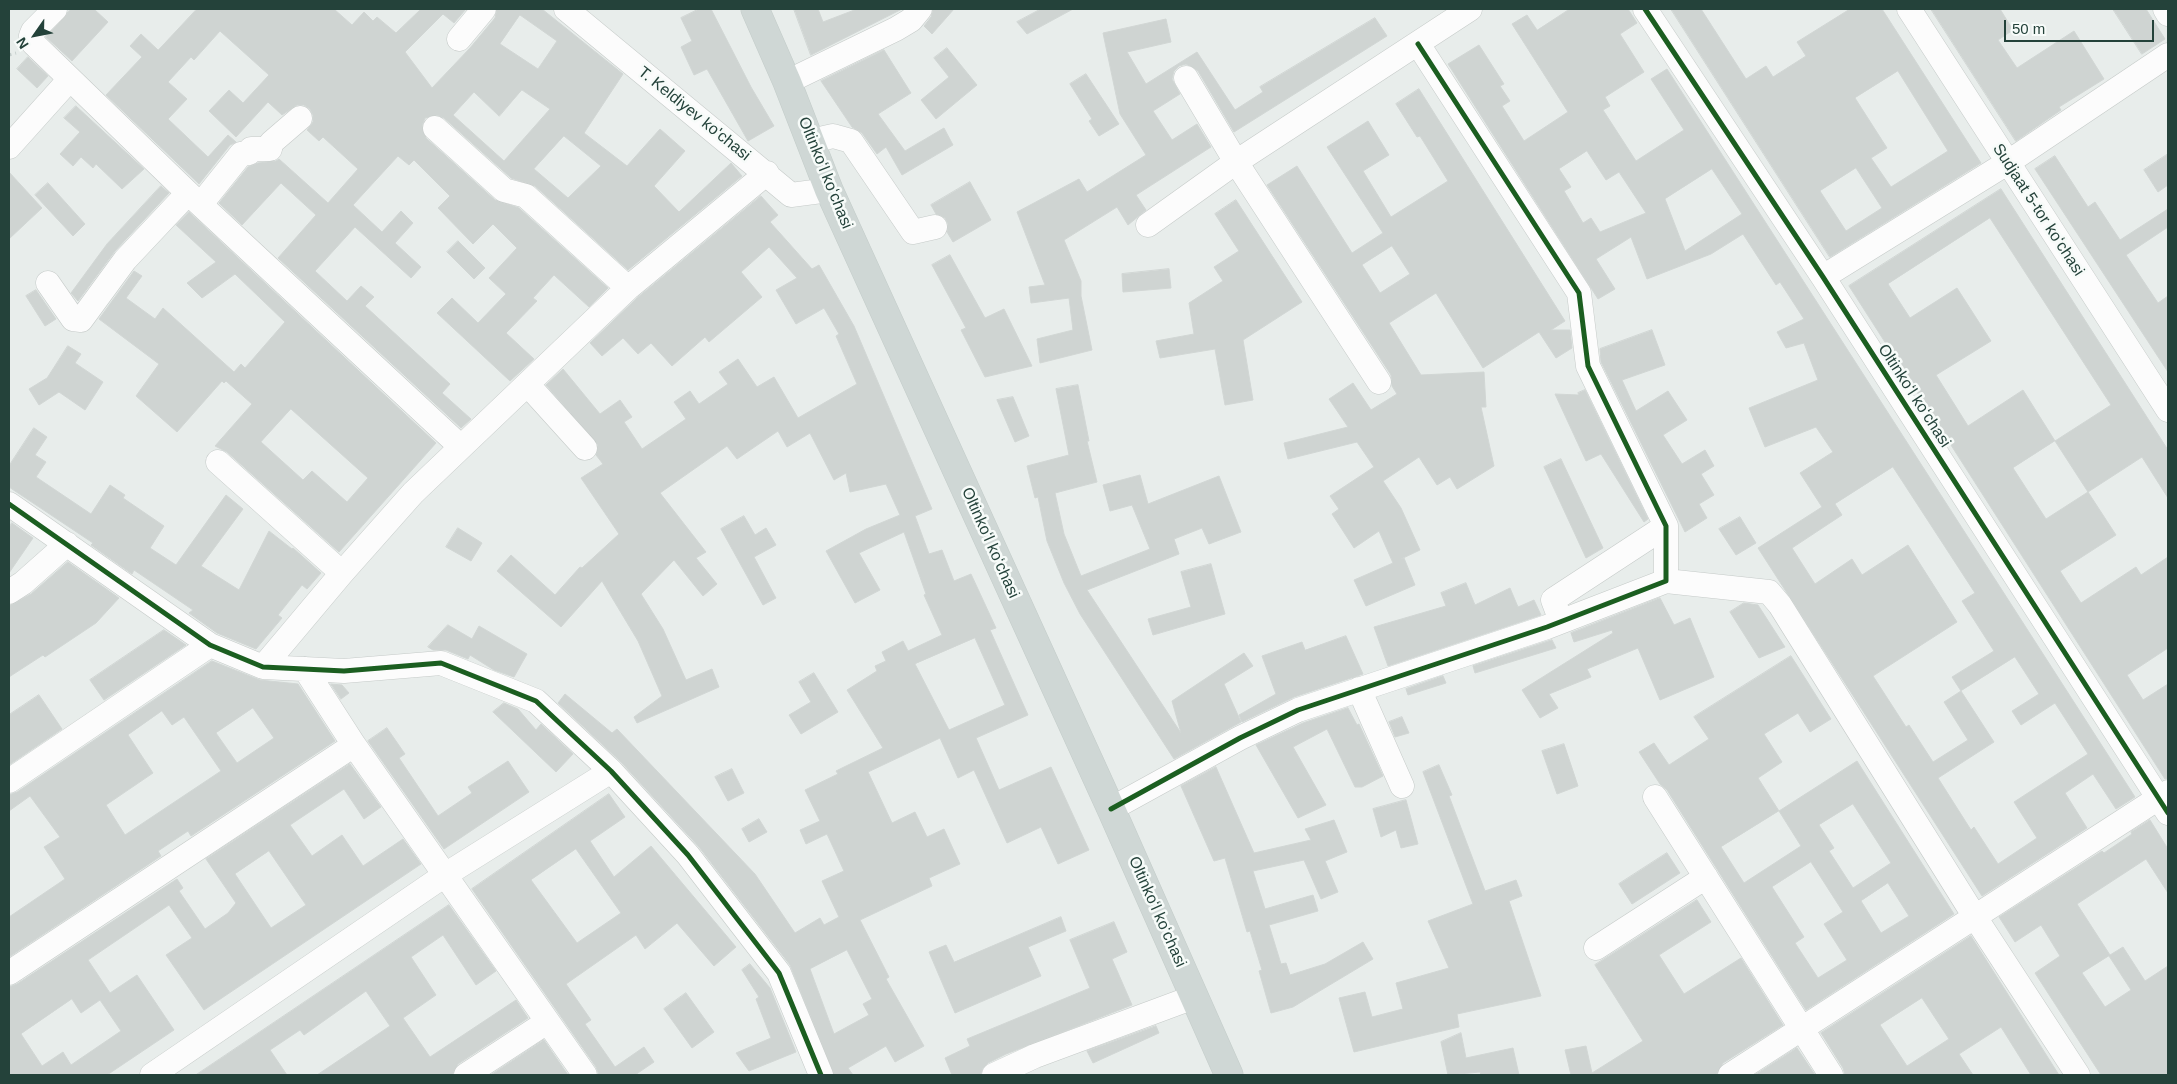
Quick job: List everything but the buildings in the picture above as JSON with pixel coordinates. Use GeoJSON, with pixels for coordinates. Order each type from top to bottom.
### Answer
{"type":"FeatureCollection","features":[{"type":"Feature","properties":{"kind":"main road","name":"Oltinkoʻl koʻchasi"},"geometry":{"type":"LineString","coordinates":[[755,9],[788,82],[829,190],[1230,1075]]}},
{"type":"Feature","properties":{"kind":"street"},"geometry":{"type":"LineString","coordinates":[[55,9],[31,36],[34,44],[194,198],[461,447]]}},
{"type":"Feature","properties":{"kind":"street"},"geometry":{"type":"LineString","coordinates":[[459,39],[484,9]]}},
{"type":"Feature","properties":{"kind":"street","name":"T. Keldiyev ko'chasi"},"geometry":{"type":"LineString","coordinates":[[566,9],[791,194],[829,190]]}},
{"type":"Feature","properties":{"kind":"street"},"geometry":{"type":"LineString","coordinates":[[788,82],[896,29],[911,20],[920,9]]}},
{"type":"Feature","properties":{"kind":"street"},"geometry":{"type":"LineString","coordinates":[[1148,225],[1236,162],[1470,9]]}},
{"type":"Feature","properties":{"kind":"street","name":"Oltinkoʻl koʻchasi"},"geometry":{"type":"LineString","coordinates":[[1645,9],[1823,277],[2165,801]]}},
{"type":"Feature","properties":{"kind":"street","name":"Sudjaat 5-tor koʻchasi"},"geometry":{"type":"LineString","coordinates":[[1909,9],[2168,410]]}},
{"type":"Feature","properties":{"kind":"street"},"geometry":{"type":"LineString","coordinates":[[2165,9],[2168,14]]}},
{"type":"Feature","properties":{"kind":"street"},"geometry":{"type":"LineString","coordinates":[[1418,44],[1579,293],[1588,366],[1666,526],[1666,581]]}},
{"type":"Feature","properties":{"kind":"street"},"geometry":{"type":"LineString","coordinates":[[1823,277],[2007,162],[2168,56]]}},
{"type":"Feature","properties":{"kind":"street"},"geometry":{"type":"LineString","coordinates":[[1186,78],[1236,162],[1379,382]]}},
{"type":"Feature","properties":{"kind":"street"},"geometry":{"type":"LineString","coordinates":[[9,147],[70,79]]}},
{"type":"Feature","properties":{"kind":"street"},"geometry":{"type":"LineString","coordinates":[[48,283],[73,320],[81,320],[125,260],[241,154],[249,153],[251,149],[270,149],[272,143],[300,118]]}},
{"type":"Feature","properties":{"kind":"street"},"geometry":{"type":"LineString","coordinates":[[435,128],[504,190],[526,196],[628,288]]}},
{"type":"Feature","properties":{"kind":"street"},"geometry":{"type":"LineString","coordinates":[[811,141],[833,136],[851,141],[913,232],[935,228]]}},
{"type":"Feature","properties":{"kind":"street"},"geometry":{"type":"LineString","coordinates":[[263,667],[342,572],[413,493],[628,288],[767,174]]}},
{"type":"Feature","properties":{"kind":"street"},"geometry":{"type":"LineString","coordinates":[[528,385],[585,448]]}},
{"type":"Feature","properties":{"kind":"street"},"geometry":{"type":"LineString","coordinates":[[218,462],[342,572]]}},
{"type":"Feature","properties":{"kind":"street"},"geometry":{"type":"LineString","coordinates":[[9,504],[210,645],[263,667],[344,671],[441,663],[536,701],[612,771],[688,855],[779,973],[821,1075]]}},
{"type":"Feature","properties":{"kind":"street"},"geometry":{"type":"LineString","coordinates":[[1561,621],[1553,600],[1666,526]]}},
{"type":"Feature","properties":{"kind":"street"},"geometry":{"type":"LineString","coordinates":[[9,592],[23,583],[67,544]]}},
{"type":"Feature","properties":{"kind":"street"},"geometry":{"type":"LineString","coordinates":[[1111,809],[1240,738],[1298,710],[1561,621],[1666,581],[1769,592],[1780,605],[1975,917],[2078,1075]]}},
{"type":"Feature","properties":{"kind":"street"},"geometry":{"type":"LineString","coordinates":[[9,781],[210,645]]}},
{"type":"Feature","properties":{"kind":"street"},"geometry":{"type":"LineString","coordinates":[[304,669],[354,745],[585,1075]]}},
{"type":"Feature","properties":{"kind":"street"},"geometry":{"type":"LineString","coordinates":[[1359,689],[1402,786]]}},
{"type":"Feature","properties":{"kind":"street"},"geometry":{"type":"LineString","coordinates":[[9,974],[354,745]]}},
{"type":"Feature","properties":{"kind":"street"},"geometry":{"type":"LineString","coordinates":[[152,1075],[445,875],[612,771]]}},
{"type":"Feature","properties":{"kind":"street"},"geometry":{"type":"LineString","coordinates":[[1655,797],[1831,1075]]}},
{"type":"Feature","properties":{"kind":"street"},"geometry":{"type":"LineString","coordinates":[[1730,1075],[1975,917],[2165,801]]}},
{"type":"Feature","properties":{"kind":"street"},"geometry":{"type":"LineString","coordinates":[[1596,948],[1706,878]]}},
{"type":"Feature","properties":{"kind":"street"},"geometry":{"type":"LineString","coordinates":[[994,1075],[1035,1056],[1194,997]]}},
{"type":"Feature","properties":{"kind":"street"},"geometry":{"type":"LineString","coordinates":[[466,1075],[547,1022]]}},
{"type":"Feature","properties":{"kind":"cycle path"},"geometry":{"type":"LineString","coordinates":[[1645,9],[1823,277],[2168,813]]}},
{"type":"Feature","properties":{"kind":"cycle path"},"geometry":{"type":"LineString","coordinates":[[1111,809],[1240,738],[1298,710],[1547,627],[1666,581],[1666,526],[1588,366],[1579,293],[1418,44]]}},
{"type":"Feature","properties":{"kind":"cycle path"},"geometry":{"type":"LineString","coordinates":[[9,504],[210,645],[263,667],[344,671],[441,663],[536,701],[611,771],[688,855],[779,973],[821,1075]]}}]}
